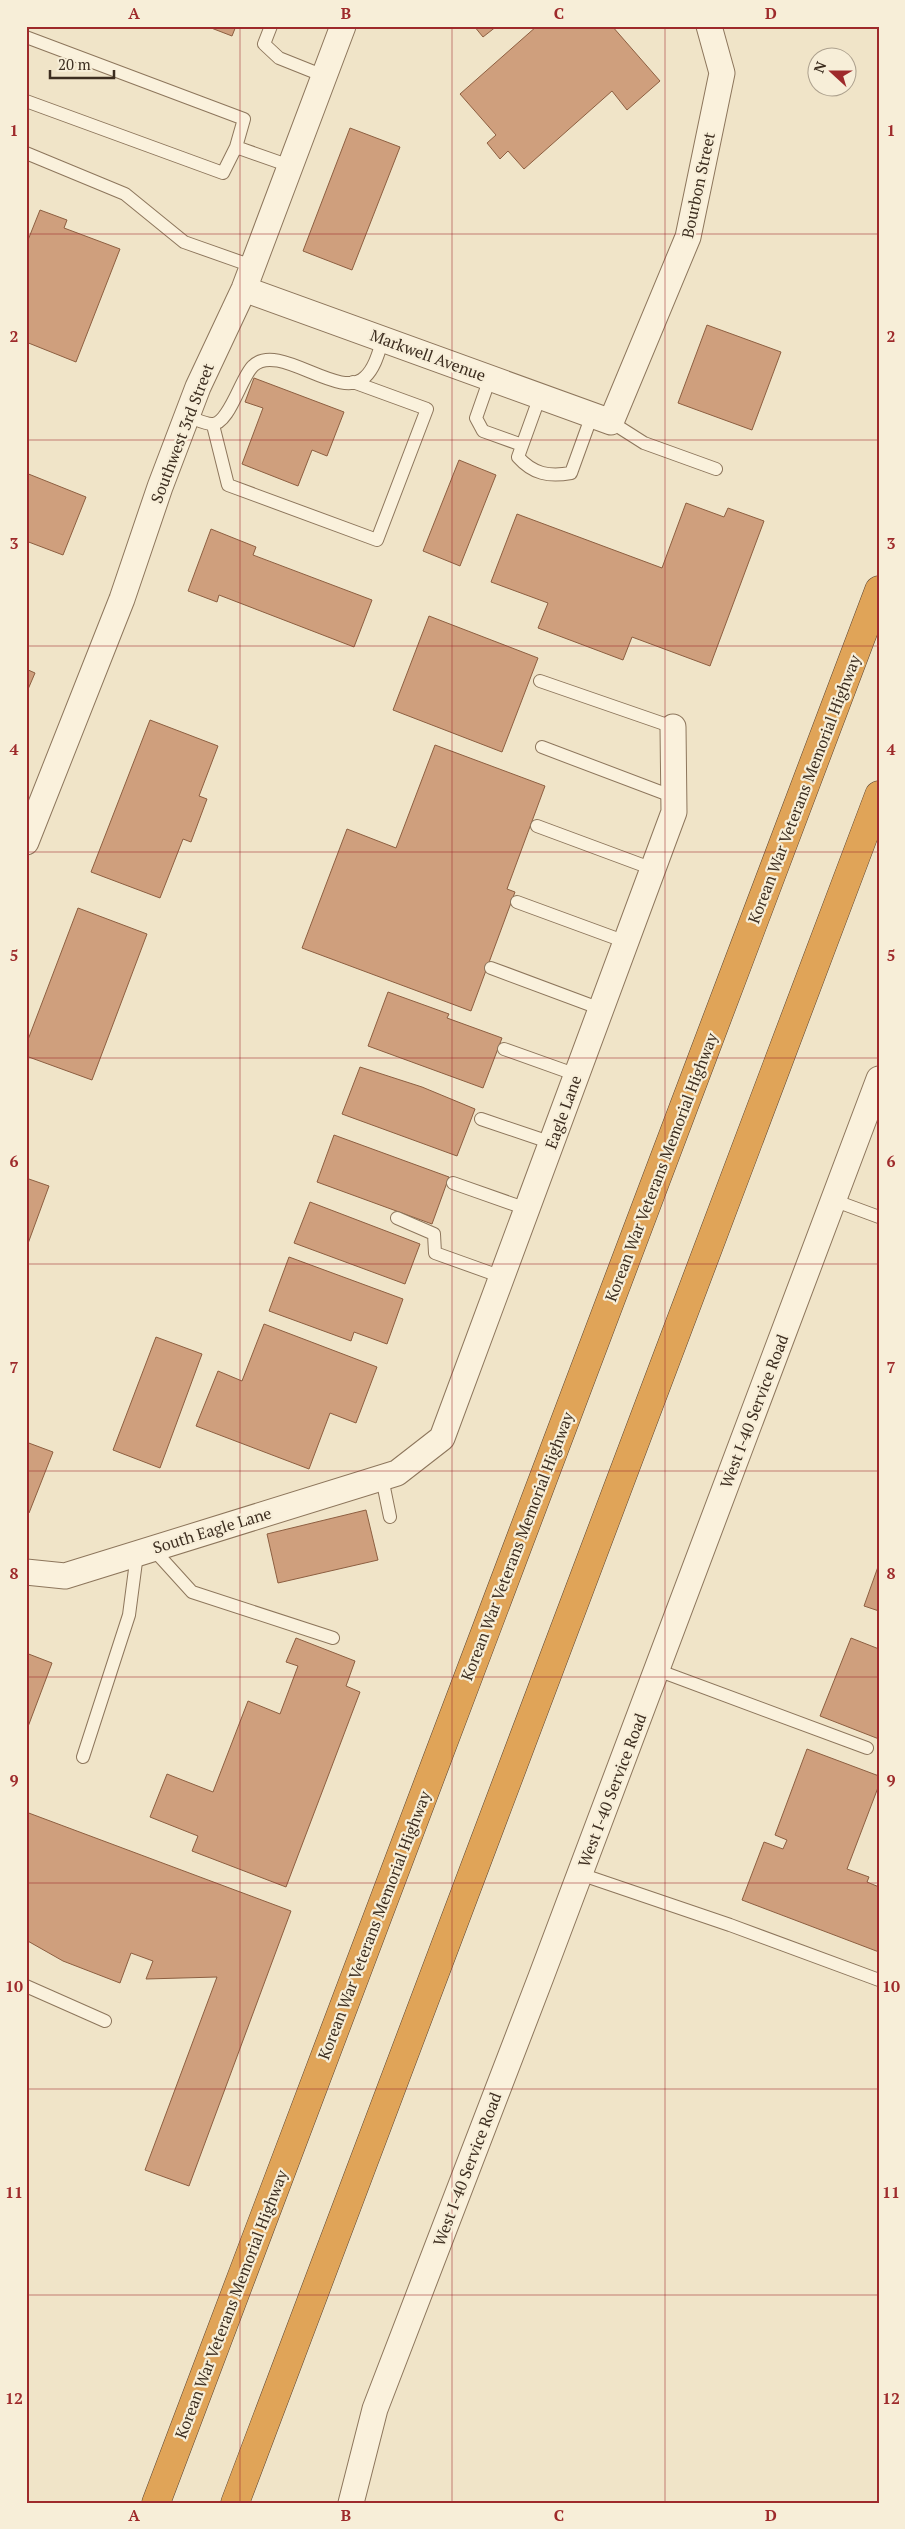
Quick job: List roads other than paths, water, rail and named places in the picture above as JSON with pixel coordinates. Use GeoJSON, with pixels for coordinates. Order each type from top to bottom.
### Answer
{"type":"FeatureCollection","features":[{"type":"Feature","properties":{"kind":"highway","name":"Korean War Veterans Memorial Highway"},"geometry":{"type":"LineString","coordinates":[[156,2503],[879,590]]}},
{"type":"Feature","properties":{"kind":"highway"},"geometry":{"type":"LineString","coordinates":[[235,2503],[879,794]]}},
{"type":"Feature","properties":{"kind":"street","name":"Southwest 3rd Street"},"geometry":{"type":"LineString","coordinates":[[26,842],[122,599],[160,486],[187,416],[248,277],[343,26]]}},
{"type":"Feature","properties":{"kind":"street","name":"Bourbon Street"},"geometry":{"type":"LineString","coordinates":[[602,418],[688,237],[722,73],[709,26]]}},
{"type":"Feature","properties":{"kind":"street","name":"Markwell Avenue"},"geometry":{"type":"LineString","coordinates":[[248,277],[383,339],[602,418]]}},
{"type":"Feature","properties":{"kind":"street","name":"Eagle Lane"},"geometry":{"type":"LineString","coordinates":[[390,1476],[442,1438],[674,812],[673,727]]}},
{"type":"Feature","properties":{"kind":"street","name":"West I-40 Service Road"},"geometry":{"type":"LineString","coordinates":[[351,2503],[375,2409],[580,1874],[879,1079]]}},
{"type":"Feature","properties":{"kind":"street","name":"South Eagle Lane"},"geometry":{"type":"LineString","coordinates":[[26,1572],[65,1576],[390,1476]]}},
{"type":"Feature","properties":{"kind":"lane"},"geometry":{"type":"LineString","coordinates":[[271,26],[264,44],[279,58],[324,76]]}},
{"type":"Feature","properties":{"kind":"lane"},"geometry":{"type":"LineString","coordinates":[[26,37],[244,119],[236,147],[223,172],[26,101]]}},
{"type":"Feature","properties":{"kind":"lane"},"geometry":{"type":"LineString","coordinates":[[236,147],[290,166]]}},
{"type":"Feature","properties":{"kind":"lane"},"geometry":{"type":"LineString","coordinates":[[26,153],[125,194],[184,242],[248,277]]}},
{"type":"Feature","properties":{"kind":"lane"},"geometry":{"type":"LineString","coordinates":[[187,416],[213,425],[220,423],[231,408],[240,386],[253,366],[262,362],[278,361],[343,384],[364,379],[372,368],[383,339]]}},
{"type":"Feature","properties":{"kind":"lane"},"geometry":{"type":"LineString","coordinates":[[490,378],[476,418],[483,431],[522,445]]}},
{"type":"Feature","properties":{"kind":"lane"},"geometry":{"type":"LineString","coordinates":[[213,425],[228,485],[377,540],[427,410],[353,382]]}},
{"type":"Feature","properties":{"kind":"lane"},"geometry":{"type":"LineString","coordinates":[[540,396],[518,457],[528,468],[552,477],[570,474],[602,418],[644,443],[716,469]]}},
{"type":"Feature","properties":{"kind":"lane"},"geometry":{"type":"LineString","coordinates":[[540,681],[673,727]]}},
{"type":"Feature","properties":{"kind":"lane"},"geometry":{"type":"LineString","coordinates":[[542,747],[674,797]]}},
{"type":"Feature","properties":{"kind":"lane"},"geometry":{"type":"LineString","coordinates":[[537,826],[653,869]]}},
{"type":"Feature","properties":{"kind":"lane"},"geometry":{"type":"LineString","coordinates":[[518,902],[626,942]]}},
{"type":"Feature","properties":{"kind":"lane"},"geometry":{"type":"LineString","coordinates":[[491,968],[601,1009]]}},
{"type":"Feature","properties":{"kind":"lane"},"geometry":{"type":"LineString","coordinates":[[504,1049],[577,1075]]}},
{"type":"Feature","properties":{"kind":"lane"},"geometry":{"type":"LineString","coordinates":[[481,1119],[552,1143]]}},
{"type":"Feature","properties":{"kind":"lane"},"geometry":{"type":"LineString","coordinates":[[453,1183],[527,1209]]}},
{"type":"Feature","properties":{"kind":"lane"},"geometry":{"type":"LineString","coordinates":[[833,1200],[879,1217]]}},
{"type":"Feature","properties":{"kind":"lane"},"geometry":{"type":"LineString","coordinates":[[397,1218],[434,1234],[435,1253],[502,1277]]}},
{"type":"Feature","properties":{"kind":"lane"},"geometry":{"type":"LineString","coordinates":[[390,1476],[390,1517]]}},
{"type":"Feature","properties":{"kind":"lane"},"geometry":{"type":"LineString","coordinates":[[83,1757],[129,1615],[145,1551],[192,1592],[333,1638]]}},
{"type":"Feature","properties":{"kind":"lane"},"geometry":{"type":"LineString","coordinates":[[657,1670],[867,1748]]}},
{"type":"Feature","properties":{"kind":"lane"},"geometry":{"type":"LineString","coordinates":[[580,1874],[730,1925],[879,1980]]}},
{"type":"Feature","properties":{"kind":"lane"},"geometry":{"type":"LineString","coordinates":[[26,1986],[105,2021]]}}]}
